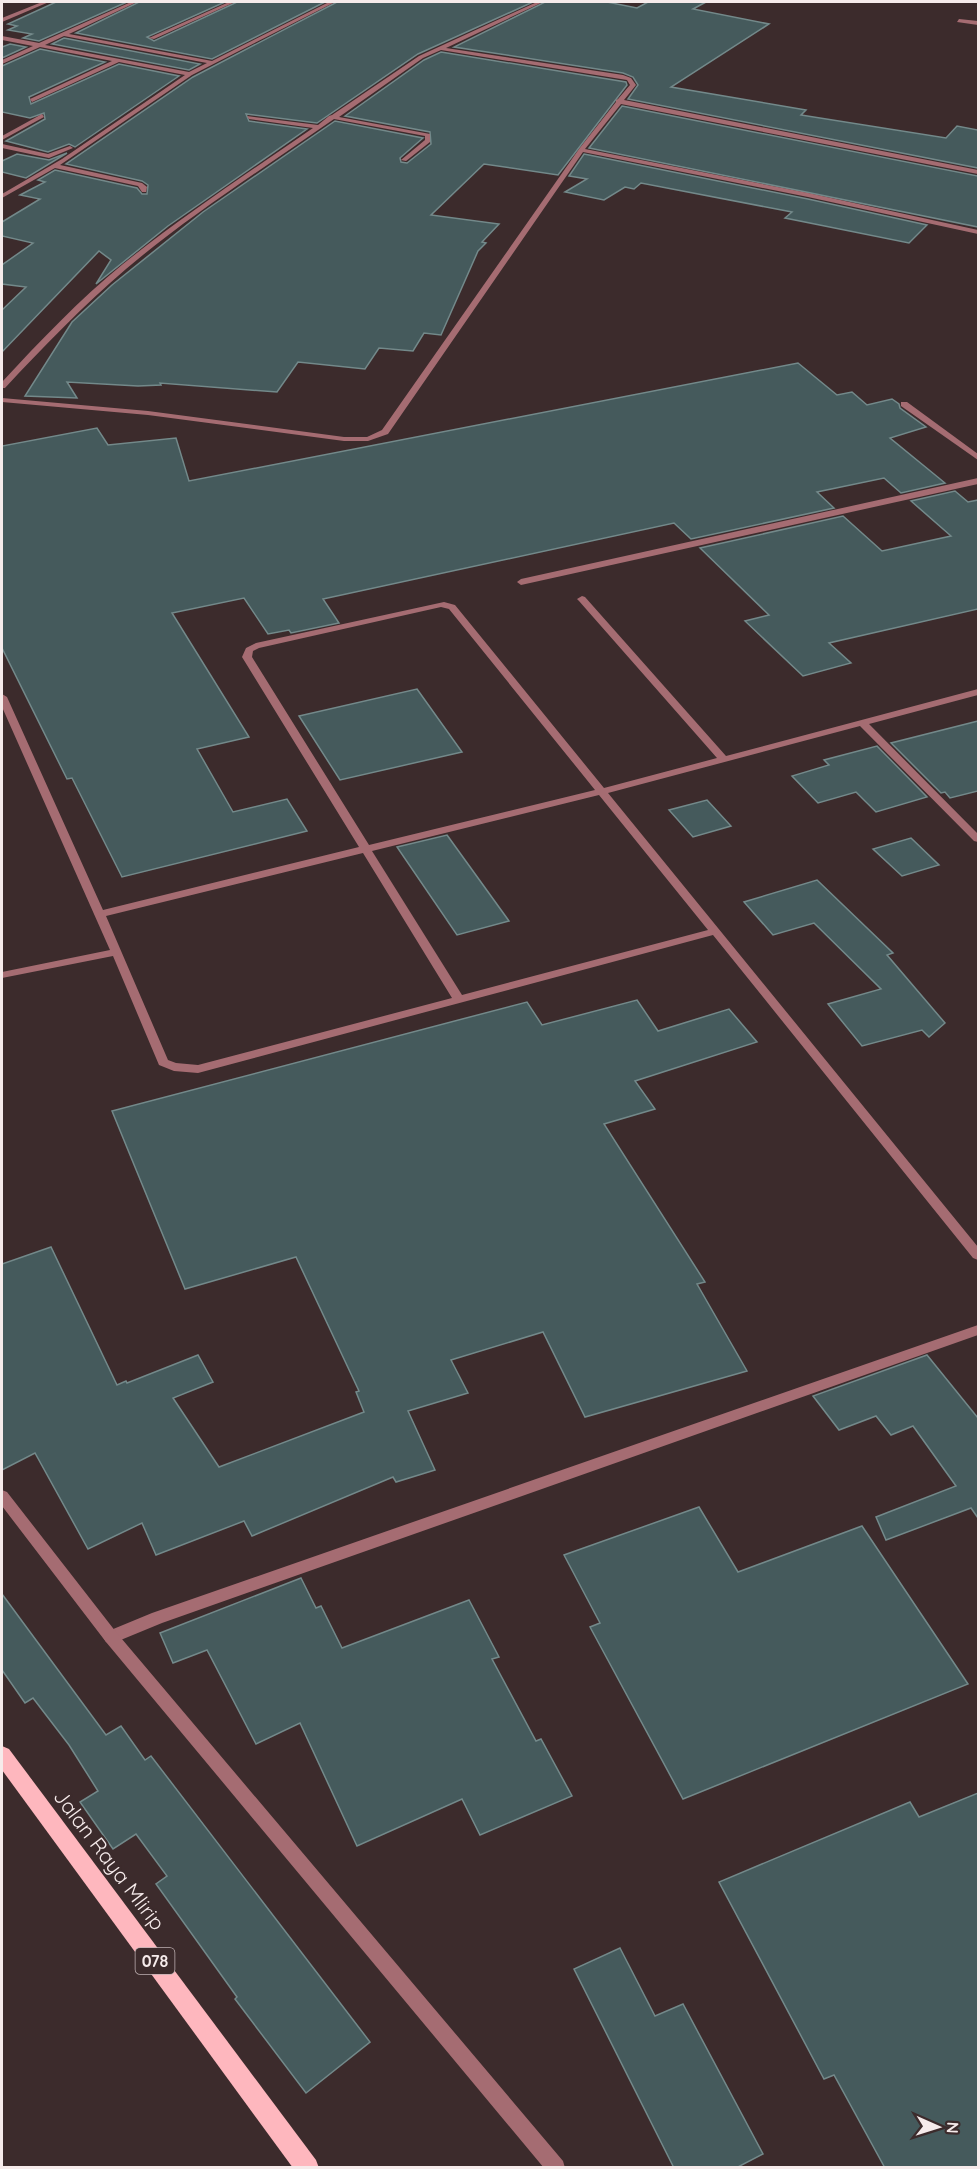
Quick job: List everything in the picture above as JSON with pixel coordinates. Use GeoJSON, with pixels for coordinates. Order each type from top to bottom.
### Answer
{"type":"FeatureCollection","features":[{"type":"Feature","properties":{"kind":"main road","name":"Jalan Raya Mlirip"},"geometry":{"type":"LineString","coordinates":[[2,1755],[308,2168]]}},
{"type":"Feature","properties":{"kind":"street"},"geometry":{"type":"LineString","coordinates":[[2,20],[46,2]]}},
{"type":"Feature","properties":{"kind":"street"},"geometry":{"type":"LineString","coordinates":[[2,62],[134,2]]}},
{"type":"Feature","properties":{"kind":"street"},"geometry":{"type":"LineString","coordinates":[[152,38],[232,2]]}},
{"type":"Feature","properties":{"kind":"street"},"geometry":{"type":"LineString","coordinates":[[2,196],[64,160],[190,74],[332,2]]}},
{"type":"Feature","properties":{"kind":"street"},"geometry":{"type":"LineString","coordinates":[[2,386],[45,338],[125,266],[331,117],[382,81],[438,48],[540,2]]}},
{"type":"Feature","properties":{"kind":"street"},"geometry":{"type":"LineString","coordinates":[[959,21],[978,23]]}},
{"type":"Feature","properties":{"kind":"street"},"geometry":{"type":"LineString","coordinates":[[62,34],[211,62]]}},
{"type":"Feature","properties":{"kind":"street"},"geometry":{"type":"LineString","coordinates":[[2,38],[190,74]]}},
{"type":"Feature","properties":{"kind":"street"},"geometry":{"type":"LineString","coordinates":[[2,400],[148,413],[344,439],[379,437],[385,432],[582,150],[618,101],[633,85],[629,79],[438,48]]}},
{"type":"Feature","properties":{"kind":"street"},"geometry":{"type":"LineString","coordinates":[[32,100],[120,60]]}},
{"type":"Feature","properties":{"kind":"street"},"geometry":{"type":"LineString","coordinates":[[618,101],[978,172]]}},
{"type":"Feature","properties":{"kind":"street"},"geometry":{"type":"LineString","coordinates":[[2,138],[42,116]]}},
{"type":"Feature","properties":{"kind":"street"},"geometry":{"type":"LineString","coordinates":[[249,117],[317,127]]}},
{"type":"Feature","properties":{"kind":"street"},"geometry":{"type":"LineString","coordinates":[[331,117],[428,135],[428,141],[404,160]]}},
{"type":"Feature","properties":{"kind":"street"},"geometry":{"type":"LineString","coordinates":[[2,146],[50,156],[63,152],[80,142]]}},
{"type":"Feature","properties":{"kind":"street"},"geometry":{"type":"LineString","coordinates":[[582,150],[978,232]]}},
{"type":"Feature","properties":{"kind":"street"},"geometry":{"type":"LineString","coordinates":[[63,152],[64,160]]}},
{"type":"Feature","properties":{"kind":"street"},"geometry":{"type":"LineString","coordinates":[[54,166],[140,184],[144,187],[144,191]]}},
{"type":"Feature","properties":{"kind":"street"},"geometry":{"type":"LineString","coordinates":[[904,404],[978,458]]}},
{"type":"Feature","properties":{"kind":"street"},"geometry":{"type":"LineString","coordinates":[[521,582],[978,480]]}},
{"type":"Feature","properties":{"kind":"street"},"geometry":{"type":"LineString","coordinates":[[582,599],[723,759]]}},
{"type":"Feature","properties":{"kind":"street"},"geometry":{"type":"LineString","coordinates":[[459,1000],[247,657],[249,650],[256,646],[441,604],[449,605],[604,792],[978,1255]]}},
{"type":"Feature","properties":{"kind":"street"},"geometry":{"type":"LineString","coordinates":[[100,914],[604,792],[978,692]]}},
{"type":"Feature","properties":{"kind":"street"},"geometry":{"type":"LineString","coordinates":[[2,697],[117,952],[163,1062],[186,1069],[209,1066],[716,931]]}},
{"type":"Feature","properties":{"kind":"street"},"geometry":{"type":"LineString","coordinates":[[862,723],[978,839]]}},
{"type":"Feature","properties":{"kind":"street"},"geometry":{"type":"LineString","coordinates":[[2,975],[117,952]]}},
{"type":"Feature","properties":{"kind":"street"},"geometry":{"type":"LineString","coordinates":[[111,1637],[157,1618],[978,1330]]}},
{"type":"Feature","properties":{"kind":"street"},"geometry":{"type":"LineString","coordinates":[[2,1496],[111,1637],[556,2168]]}},
{"type":"Feature","properties":{"kind":"building"},"geometry":{"type":"Polygon","coordinates":[[[56,2],[127,2],[39,41],[23,38],[32,34],[8,30],[17,26],[8,24],[56,2]]]}},
{"type":"Feature","properties":{"kind":"building"},"geometry":{"type":"Polygon","coordinates":[[[139,2],[225,2],[147,37],[154,41],[237,2],[325,2],[212,59],[76,33],[139,2]]]}},
{"type":"Feature","properties":{"kind":"building"},"geometry":{"type":"Polygon","coordinates":[[[337,2],[533,2],[418,54],[317,123],[246,114],[249,121],[307,129],[168,226],[96,284],[111,260],[99,251],[2,352],[2,310],[26,287],[2,284],[2,265],[33,243],[2,236],[2,222],[40,199],[20,195],[45,182],[38,180],[55,170],[137,188],[142,194],[147,194],[148,185],[142,181],[66,164],[193,77],[337,2]]]}},
{"type":"Feature","properties":{"kind":"building"},"geometry":{"type":"Polygon","coordinates":[[[545,2],[607,2],[637,8],[648,2],[706,2],[693,9],[769,24],[671,87],[806,110],[801,115],[946,138],[957,126],[978,130],[978,168],[628,99],[638,85],[633,77],[623,73],[454,47],[545,2]]]}},
{"type":"Feature","properties":{"kind":"building"},"geometry":{"type":"Polygon","coordinates":[[[64,38],[200,64],[189,70],[52,44],[64,38]]]}},
{"type":"Feature","properties":{"kind":"building"},"geometry":{"type":"Polygon","coordinates":[[[10,44],[26,47],[2,58],[2,47],[10,44]]]}},
{"type":"Feature","properties":{"kind":"building"},"geometry":{"type":"Polygon","coordinates":[[[40,49],[105,62],[29,97],[31,104],[119,64],[179,76],[75,147],[69,144],[48,152],[6,141],[45,119],[44,113],[30,118],[2,112],[2,66],[40,49]]]}},
{"type":"Feature","properties":{"kind":"building"},"geometry":{"type":"Polygon","coordinates":[[[441,52],[626,82],[627,85],[558,175],[484,164],[431,215],[499,224],[482,242],[486,243],[478,251],[441,335],[424,333],[413,351],[379,348],[365,369],[298,362],[277,392],[160,383],[161,385],[138,386],[67,382],[77,398],[25,396],[72,322],[112,285],[203,212],[335,121],[423,138],[400,158],[401,162],[407,163],[431,144],[430,132],[345,116],[424,60],[441,52]]]}},
{"type":"Feature","properties":{"kind":"building"},"geometry":{"type":"Polygon","coordinates":[[[622,106],[978,176],[978,227],[589,148],[622,106]]]}},
{"type":"Feature","properties":{"kind":"building"},"geometry":{"type":"Polygon","coordinates":[[[67,153],[26,178],[2,172],[2,161],[17,154],[49,160],[67,153]]]}},
{"type":"Feature","properties":{"kind":"building"},"geometry":{"type":"Polygon","coordinates":[[[584,154],[927,225],[909,243],[785,218],[792,212],[641,183],[634,189],[625,187],[604,200],[565,192],[587,179],[569,176],[584,154]]]}},
{"type":"Feature","properties":{"kind":"building"},"geometry":{"type":"Polygon","coordinates":[[[798,363],[837,395],[852,392],[867,405],[892,399],[899,404],[900,408],[926,427],[890,438],[945,483],[901,493],[884,478],[817,492],[834,508],[691,539],[674,523],[323,599],[339,623],[291,633],[289,630],[268,634],[244,598],[172,613],[249,737],[197,749],[233,812],[287,799],[307,831],[122,877],[72,778],[67,779],[2,648],[2,446],[97,428],[108,445],[176,438],[189,481],[798,363]]]}},
{"type":"Feature","properties":{"kind":"building"},"geometry":{"type":"Polygon","coordinates":[[[955,491],[968,502],[978,500],[978,609],[829,643],[851,663],[803,676],[745,621],[769,615],[700,548],[843,516],[882,551],[951,536],[911,501],[955,491]]]}},
{"type":"Feature","properties":{"kind":"building"},"geometry":{"type":"Polygon","coordinates":[[[417,689],[462,752],[340,780],[299,716],[417,689]]]}},
{"type":"Feature","properties":{"kind":"building"},"geometry":{"type":"Polygon","coordinates":[[[978,721],[978,791],[950,798],[945,792],[941,793],[891,743],[978,721]]]}},
{"type":"Feature","properties":{"kind":"building"},"geometry":{"type":"Polygon","coordinates":[[[877,746],[927,797],[876,812],[856,792],[818,803],[792,776],[829,765],[824,760],[877,746]]]}},
{"type":"Feature","properties":{"kind":"building"},"geometry":{"type":"Polygon","coordinates":[[[707,800],[731,826],[693,837],[669,810],[707,800]]]}},
{"type":"Feature","properties":{"kind":"building"},"geometry":{"type":"Polygon","coordinates":[[[447,835],[509,921],[457,935],[397,847],[447,835]]]}},
{"type":"Feature","properties":{"kind":"building"},"geometry":{"type":"Polygon","coordinates":[[[911,838],[939,865],[902,876],[873,849],[911,838]]]}},
{"type":"Feature","properties":{"kind":"building"},"geometry":{"type":"Polygon","coordinates":[[[817,880],[893,953],[887,955],[945,1023],[929,1037],[922,1030],[862,1046],[828,1004],[881,989],[814,923],[773,935],[744,902],[817,880]]]}},
{"type":"Feature","properties":{"kind":"building"},"geometry":{"type":"Polygon","coordinates":[[[637,1000],[658,1031],[729,1009],[757,1042],[635,1081],[655,1109],[604,1124],[705,1282],[697,1284],[747,1371],[585,1417],[543,1332],[451,1360],[468,1393],[408,1411],[435,1470],[396,1482],[393,1477],[252,1536],[244,1521],[156,1555],[142,1523],[88,1549],[35,1453],[2,1470],[2,1264],[51,1247],[117,1385],[198,1355],[213,1382],[173,1398],[219,1467],[364,1412],[356,1392],[359,1391],[296,1257],[185,1289],[112,1111],[527,1002],[542,1025],[637,1000]]]}},
{"type":"Feature","properties":{"kind":"building"},"geometry":{"type":"Polygon","coordinates":[[[927,1355],[978,1418],[978,1518],[971,1508],[886,1540],[876,1517],[956,1486],[913,1426],[891,1435],[876,1416],[839,1430],[813,1396],[927,1355]]]}},
{"type":"Feature","properties":{"kind":"building"},"geometry":{"type":"Polygon","coordinates":[[[699,1507],[738,1572],[862,1526],[968,1684],[683,1799],[590,1627],[600,1623],[564,1555],[699,1507]]]}},
{"type":"Feature","properties":{"kind":"building"},"geometry":{"type":"Polygon","coordinates":[[[301,1578],[316,1608],[321,1606],[342,1648],[469,1600],[499,1657],[492,1659],[536,1741],[541,1739],[572,1796],[480,1835],[462,1799],[357,1846],[300,1723],[256,1744],[207,1650],[173,1663],[160,1633],[301,1578]]]}},
{"type":"Feature","properties":{"kind":"building"},"geometry":{"type":"Polygon","coordinates":[[[2,1594],[106,1735],[121,1726],[145,1760],[151,1756],[370,2042],[306,2093],[235,1999],[237,1997],[156,1884],[167,1876],[136,1834],[113,1849],[80,1802],[98,1791],[69,1745],[33,1698],[25,1703],[2,1670],[2,1594]]]}},
{"type":"Feature","properties":{"kind":"building"},"geometry":{"type":"Polygon","coordinates":[[[978,1793],[978,2168],[885,2168],[834,2075],[824,2079],[719,1882],[910,1802],[919,1817],[978,1793]]]}},
{"type":"Feature","properties":{"kind":"building"},"geometry":{"type":"Polygon","coordinates":[[[620,1948],[655,2016],[683,2004],[763,2154],[736,2168],[674,2168],[574,1969],[620,1948]]]}}]}
